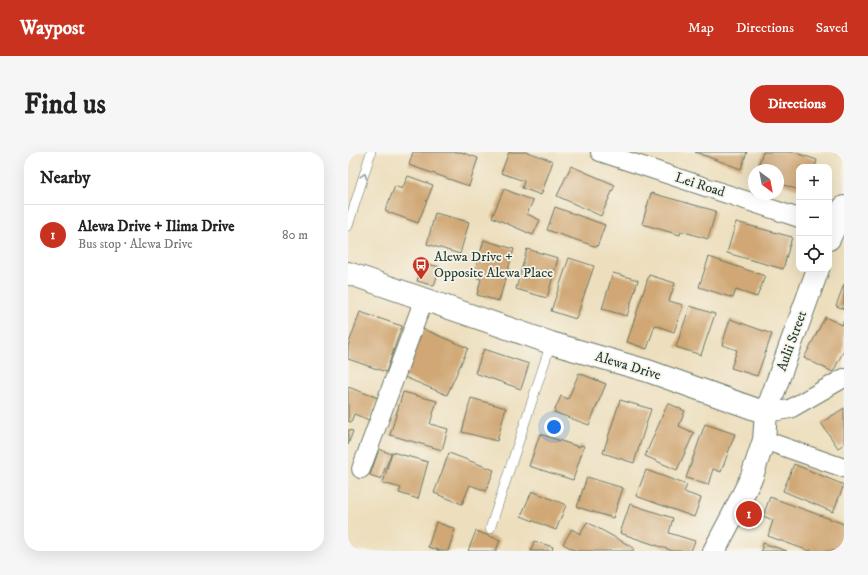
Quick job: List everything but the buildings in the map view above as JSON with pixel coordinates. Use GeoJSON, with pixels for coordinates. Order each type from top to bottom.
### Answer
{"type":"FeatureCollection","features":[{"type":"Feature","properties":{"kind":"street","name":"Lei Road"},"geometry":{"type":"LineString","coordinates":[[600,152],[796,217]]}},
{"type":"Feature","properties":{"kind":"street"},"geometry":{"type":"LineString","coordinates":[[832,229],[844,207]]}},
{"type":"Feature","properties":{"kind":"street","name":"Aulii Street"},"geometry":{"type":"LineString","coordinates":[[766,413],[817,272]]}},
{"type":"Feature","properties":{"kind":"street","name":"Alewa Drive"},"geometry":{"type":"LineString","coordinates":[[348,274],[551,343],[648,371],[766,413]]}},
{"type":"Feature","properties":{"kind":"street"},"geometry":{"type":"LineString","coordinates":[[361,469],[424,300]]}},
{"type":"Feature","properties":{"kind":"street"},"geometry":{"type":"LineString","coordinates":[[714,551],[752,476],[764,440],[766,413],[790,409],[844,378]]}},
{"type":"Feature","properties":{"kind":"street"},"geometry":{"type":"LineString","coordinates":[[764,440],[844,468]]}},
{"type":"Feature","properties":{"kind":"lane"},"geometry":{"type":"LineString","coordinates":[[348,226],[371,152]]}},
{"type":"Feature","properties":{"kind":"lane"},"geometry":{"type":"LineString","coordinates":[[490,529],[551,343]]}},
{"type":"Feature","properties":{"kind":"place","name":"Alewa Drive + Opposite Alewa Place"},"geometry":{"type":"Point","coordinates":[421,280]}},
{"type":"Feature","properties":{"kind":"place","name":"Alewa Drive + Ilima Drive"},"geometry":{"type":"Point","coordinates":[749,514]}}]}
